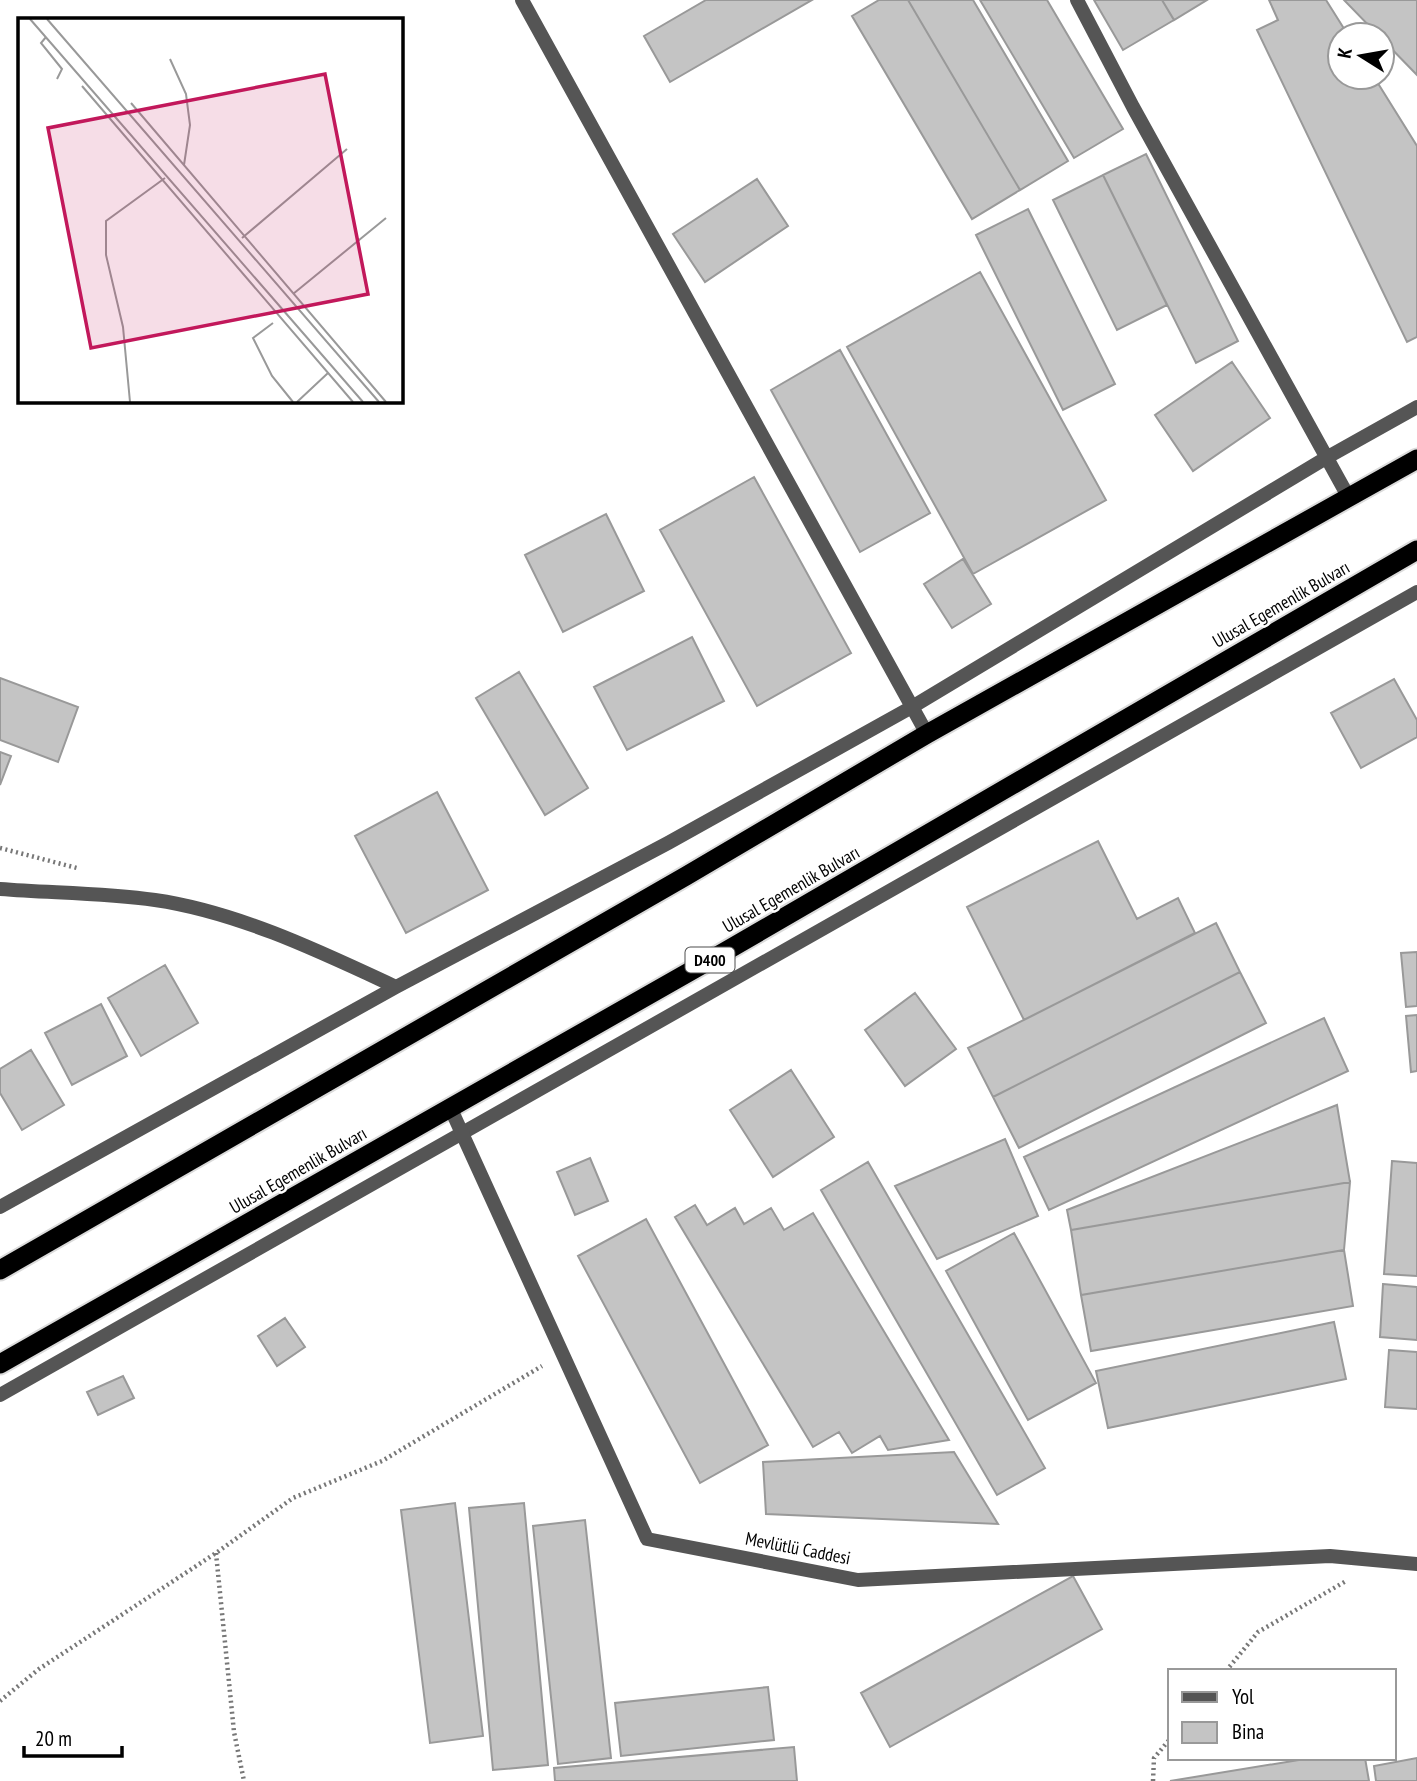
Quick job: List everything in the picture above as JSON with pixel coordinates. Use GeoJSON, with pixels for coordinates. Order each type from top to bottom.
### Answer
{"type":"FeatureCollection","features":[{"type":"Feature","properties":{"kind":"highway"},"geometry":{"type":"LineString","coordinates":[[0,1270],[674,883],[927,734],[1417,459]]}},
{"type":"Feature","properties":{"kind":"highway","name":"Ulusal Egemenlik Bulvarı"},"geometry":{"type":"LineString","coordinates":[[0,1364],[726,951],[1417,550]]}},
{"type":"Feature","properties":{"kind":"street"},"geometry":{"type":"LineString","coordinates":[[522,0],[927,734]]}},
{"type":"Feature","properties":{"kind":"street"},"geometry":{"type":"LineString","coordinates":[[1077,0],[1133,107],[1349,498]]}},
{"type":"Feature","properties":{"kind":"street"},"geometry":{"type":"LineString","coordinates":[[0,1207],[396,987],[668,843],[912,708],[1326,458],[1417,407]]}},
{"type":"Feature","properties":{"kind":"street"},"geometry":{"type":"LineString","coordinates":[[0,1395],[1417,592]]}},
{"type":"Feature","properties":{"kind":"street"},"geometry":{"type":"LineString","coordinates":[[0,889],[156,900],[223,916],[341,961],[396,987]]}},
{"type":"Feature","properties":{"kind":"street","name":"Mevlütlü Caddesi"},"geometry":{"type":"LineString","coordinates":[[450,1107],[647,1539],[858,1580],[1330,1556],[1417,1564]]}},
{"type":"Feature","properties":{"kind":"path"},"geometry":{"type":"LineString","coordinates":[[0,1701],[39,1669],[216,1553],[293,1498],[382,1461],[563,1353]]}},
{"type":"Feature","properties":{"kind":"path"},"geometry":{"type":"LineString","coordinates":[[216,1553],[234,1731],[244,1781]]}},
{"type":"Feature","properties":{"kind":"path"},"geometry":{"type":"LineString","coordinates":[[1228,1669],[1258,1632],[1380,1561]]}},
{"type":"Feature","properties":{"kind":"path"},"geometry":{"type":"LineString","coordinates":[[1153,1781],[1154,1758],[1168,1741]]}},
{"type":"Feature","properties":{"kind":"building"},"geometry":{"type":"Polygon","coordinates":[[[706,0],[812,0],[670,82],[644,36],[706,0]]]}},
{"type":"Feature","properties":{"kind":"building"},"geometry":{"type":"Polygon","coordinates":[[[879,0],[908,0],[1020,190],[972,219],[852,16],[879,0]]]}},
{"type":"Feature","properties":{"kind":"building"},"geometry":{"type":"Polygon","coordinates":[[[908,0],[973,0],[1068,161],[1020,190],[908,0]]]}},
{"type":"Feature","properties":{"kind":"building"},"geometry":{"type":"Polygon","coordinates":[[[980,0],[1047,0],[1123,129],[1074,158],[980,0]]]}},
{"type":"Feature","properties":{"kind":"building"},"geometry":{"type":"Polygon","coordinates":[[[1094,0],[1162,0],[1174,20],[1123,50],[1094,0]]]}},
{"type":"Feature","properties":{"kind":"building"},"geometry":{"type":"Polygon","coordinates":[[[1162,0],[1207,0],[1174,20],[1162,0]]]}},
{"type":"Feature","properties":{"kind":"building"},"geometry":{"type":"Polygon","coordinates":[[[1269,0],[1326,0],[1339,21],[1326,21],[1326,91],[1383,91],[1417,146],[1417,337],[1407,342],[1257,30],[1278,20],[1269,0]]]}},
{"type":"Feature","properties":{"kind":"building"},"geometry":{"type":"Polygon","coordinates":[[[1344,0],[1417,0],[1417,75],[1396,53],[1396,21],[1364,21],[1344,0]]]}},
{"type":"Feature","properties":{"kind":"building"},"geometry":{"type":"Polygon","coordinates":[[[1146,154],[1238,341],[1196,363],[1103,175],[1146,154]]]}},
{"type":"Feature","properties":{"kind":"building"},"geometry":{"type":"Polygon","coordinates":[[[1103,175],[1167,305],[1117,330],[1053,200],[1103,175]]]}},
{"type":"Feature","properties":{"kind":"building"},"geometry":{"type":"Polygon","coordinates":[[[757,179],[788,226],[705,282],[673,234],[757,179]]]}},
{"type":"Feature","properties":{"kind":"building"},"geometry":{"type":"Polygon","coordinates":[[[1028,209],[1115,384],[1063,410],[976,235],[1028,209]]]}},
{"type":"Feature","properties":{"kind":"building"},"geometry":{"type":"Polygon","coordinates":[[[980,272],[1106,500],[973,574],[847,347],[980,272]]]}},
{"type":"Feature","properties":{"kind":"building"},"geometry":{"type":"Polygon","coordinates":[[[840,350],[930,513],[860,552],[771,390],[840,350]]]}},
{"type":"Feature","properties":{"kind":"building"},"geometry":{"type":"Polygon","coordinates":[[[1232,362],[1270,418],[1193,471],[1155,415],[1232,362]]]}},
{"type":"Feature","properties":{"kind":"building"},"geometry":{"type":"Polygon","coordinates":[[[754,477],[851,653],[757,706],[660,530],[754,477]]]}},
{"type":"Feature","properties":{"kind":"building"},"geometry":{"type":"Polygon","coordinates":[[[606,514],[644,591],[563,632],[525,555],[606,514]]]}},
{"type":"Feature","properties":{"kind":"building"},"geometry":{"type":"Polygon","coordinates":[[[963,559],[991,604],[952,628],[924,584],[963,559]]]}},
{"type":"Feature","properties":{"kind":"building"},"geometry":{"type":"Polygon","coordinates":[[[692,637],[724,701],[627,750],[594,687],[692,637]]]}},
{"type":"Feature","properties":{"kind":"building"},"geometry":{"type":"Polygon","coordinates":[[[519,672],[588,788],[545,815],[476,698],[519,672]]]}},
{"type":"Feature","properties":{"kind":"building"},"geometry":{"type":"Polygon","coordinates":[[[0,678],[78,707],[58,762],[0,740],[0,678]]]}},
{"type":"Feature","properties":{"kind":"building"},"geometry":{"type":"Polygon","coordinates":[[[1394,679],[1417,720],[1417,737],[1361,768],[1331,713],[1394,679]]]}},
{"type":"Feature","properties":{"kind":"building"},"geometry":{"type":"Polygon","coordinates":[[[0,752],[11,756],[0,785],[0,752]]]}},
{"type":"Feature","properties":{"kind":"building"},"geometry":{"type":"Polygon","coordinates":[[[437,792],[488,890],[406,933],[355,836],[437,792]]]}},
{"type":"Feature","properties":{"kind":"building"},"geometry":{"type":"Polygon","coordinates":[[[1098,841],[1137,919],[1178,898],[1195,933],[1024,1020],[967,907],[1098,841]]]}},
{"type":"Feature","properties":{"kind":"building"},"geometry":{"type":"Polygon","coordinates":[[[1216,923],[1240,972],[993,1097],[968,1048],[1216,923]]]}},
{"type":"Feature","properties":{"kind":"building"},"geometry":{"type":"Polygon","coordinates":[[[1417,952],[1417,1006],[1406,1007],[1401,953],[1417,952]]]}},
{"type":"Feature","properties":{"kind":"building"},"geometry":{"type":"Polygon","coordinates":[[[165,965],[198,1023],[141,1056],[108,998],[165,965]]]}},
{"type":"Feature","properties":{"kind":"building"},"geometry":{"type":"Polygon","coordinates":[[[1240,972],[1266,1023],[1019,1148],[993,1097],[1240,972]]]}},
{"type":"Feature","properties":{"kind":"building"},"geometry":{"type":"Polygon","coordinates":[[[915,993],[956,1049],[905,1086],[865,1030],[915,993]]]}},
{"type":"Feature","properties":{"kind":"building"},"geometry":{"type":"Polygon","coordinates":[[[101,1004],[127,1056],[72,1085],[45,1033],[101,1004]]]}},
{"type":"Feature","properties":{"kind":"building"},"geometry":{"type":"Polygon","coordinates":[[[1417,1015],[1417,1071],[1411,1072],[1406,1016],[1417,1015]]]}},
{"type":"Feature","properties":{"kind":"building"},"geometry":{"type":"Polygon","coordinates":[[[1324,1018],[1348,1071],[1049,1210],[1024,1157],[1324,1018]]]}},
{"type":"Feature","properties":{"kind":"building"},"geometry":{"type":"Polygon","coordinates":[[[31,1050],[64,1105],[22,1130],[0,1093],[0,1069],[31,1050]]]}},
{"type":"Feature","properties":{"kind":"building"},"geometry":{"type":"Polygon","coordinates":[[[791,1070],[834,1137],[773,1177],[730,1110],[791,1070]]]}},
{"type":"Feature","properties":{"kind":"building"},"geometry":{"type":"Polygon","coordinates":[[[1337,1105],[1350,1182],[1071,1230],[1067,1210],[1337,1105]]]}},
{"type":"Feature","properties":{"kind":"building"},"geometry":{"type":"Polygon","coordinates":[[[1005,1139],[1038,1216],[937,1259],[895,1186],[1005,1139]]]}},
{"type":"Feature","properties":{"kind":"building"},"geometry":{"type":"Polygon","coordinates":[[[590,1158],[608,1201],[575,1215],[557,1172],[590,1158]]]}},
{"type":"Feature","properties":{"kind":"building"},"geometry":{"type":"Polygon","coordinates":[[[1392,1161],[1417,1163],[1417,1276],[1384,1274],[1392,1161]]]}},
{"type":"Feature","properties":{"kind":"building"},"geometry":{"type":"Polygon","coordinates":[[[868,1162],[1045,1468],[997,1495],[821,1190],[868,1162]]]}},
{"type":"Feature","properties":{"kind":"building"},"geometry":{"type":"Polygon","coordinates":[[[1350,1182],[1344,1250],[1081,1295],[1071,1230],[1350,1182]]]}},
{"type":"Feature","properties":{"kind":"building"},"geometry":{"type":"Polygon","coordinates":[[[695,1205],[707,1225],[735,1208],[744,1224],[771,1208],[784,1230],[813,1213],[949,1440],[888,1450],[880,1436],[852,1453],[839,1432],[813,1447],[675,1217],[695,1205]]]}},
{"type":"Feature","properties":{"kind":"building"},"geometry":{"type":"Polygon","coordinates":[[[646,1219],[768,1445],[700,1483],[578,1256],[646,1219]]]}},
{"type":"Feature","properties":{"kind":"building"},"geometry":{"type":"Polygon","coordinates":[[[1014,1233],[1096,1383],[1028,1420],[946,1271],[1014,1233]]]}},
{"type":"Feature","properties":{"kind":"building"},"geometry":{"type":"Polygon","coordinates":[[[1344,1250],[1353,1306],[1091,1351],[1081,1295],[1344,1250]]]}},
{"type":"Feature","properties":{"kind":"building"},"geometry":{"type":"Polygon","coordinates":[[[1383,1284],[1417,1287],[1417,1340],[1380,1337],[1383,1284]]]}},
{"type":"Feature","properties":{"kind":"building"},"geometry":{"type":"Polygon","coordinates":[[[285,1318],[305,1347],[277,1366],[258,1336],[285,1318]]]}},
{"type":"Feature","properties":{"kind":"building"},"geometry":{"type":"Polygon","coordinates":[[[1334,1322],[1346,1379],[1108,1428],[1096,1371],[1334,1322]]]}},
{"type":"Feature","properties":{"kind":"building"},"geometry":{"type":"Polygon","coordinates":[[[1389,1350],[1417,1352],[1417,1409],[1385,1407],[1389,1350]]]}},
{"type":"Feature","properties":{"kind":"building"},"geometry":{"type":"Polygon","coordinates":[[[123,1376],[134,1398],[98,1415],[87,1392],[123,1376]]]}},
{"type":"Feature","properties":{"kind":"building"},"geometry":{"type":"Polygon","coordinates":[[[954,1452],[998,1524],[766,1514],[763,1462],[954,1452]]]}},
{"type":"Feature","properties":{"kind":"building"},"geometry":{"type":"Polygon","coordinates":[[[455,1503],[483,1736],[430,1743],[401,1510],[455,1503]]]}},
{"type":"Feature","properties":{"kind":"building"},"geometry":{"type":"Polygon","coordinates":[[[524,1503],[548,1765],[493,1770],[469,1508],[524,1503]]]}},
{"type":"Feature","properties":{"kind":"building"},"geometry":{"type":"Polygon","coordinates":[[[585,1520],[611,1758],[558,1764],[533,1526],[585,1520]]]}},
{"type":"Feature","properties":{"kind":"building"},"geometry":{"type":"Polygon","coordinates":[[[1073,1576],[1102,1629],[890,1747],[861,1693],[1073,1576]]]}},
{"type":"Feature","properties":{"kind":"building"},"geometry":{"type":"Polygon","coordinates":[[[768,1687],[774,1740],[621,1756],[615,1703],[768,1687]]]}},
{"type":"Feature","properties":{"kind":"building"},"geometry":{"type":"Polygon","coordinates":[[[794,1747],[797,1781],[555,1781],[554,1768],[794,1747]]]}},
{"type":"Feature","properties":{"kind":"building"},"geometry":{"type":"Polygon","coordinates":[[[1417,1758],[1417,1781],[1376,1781],[1374,1766],[1417,1758]]]}},
{"type":"Feature","properties":{"kind":"building"},"geometry":{"type":"Polygon","coordinates":[[[1299,1760],[1365,1760],[1369,1781],[1170,1781],[1299,1760]]]}}]}
